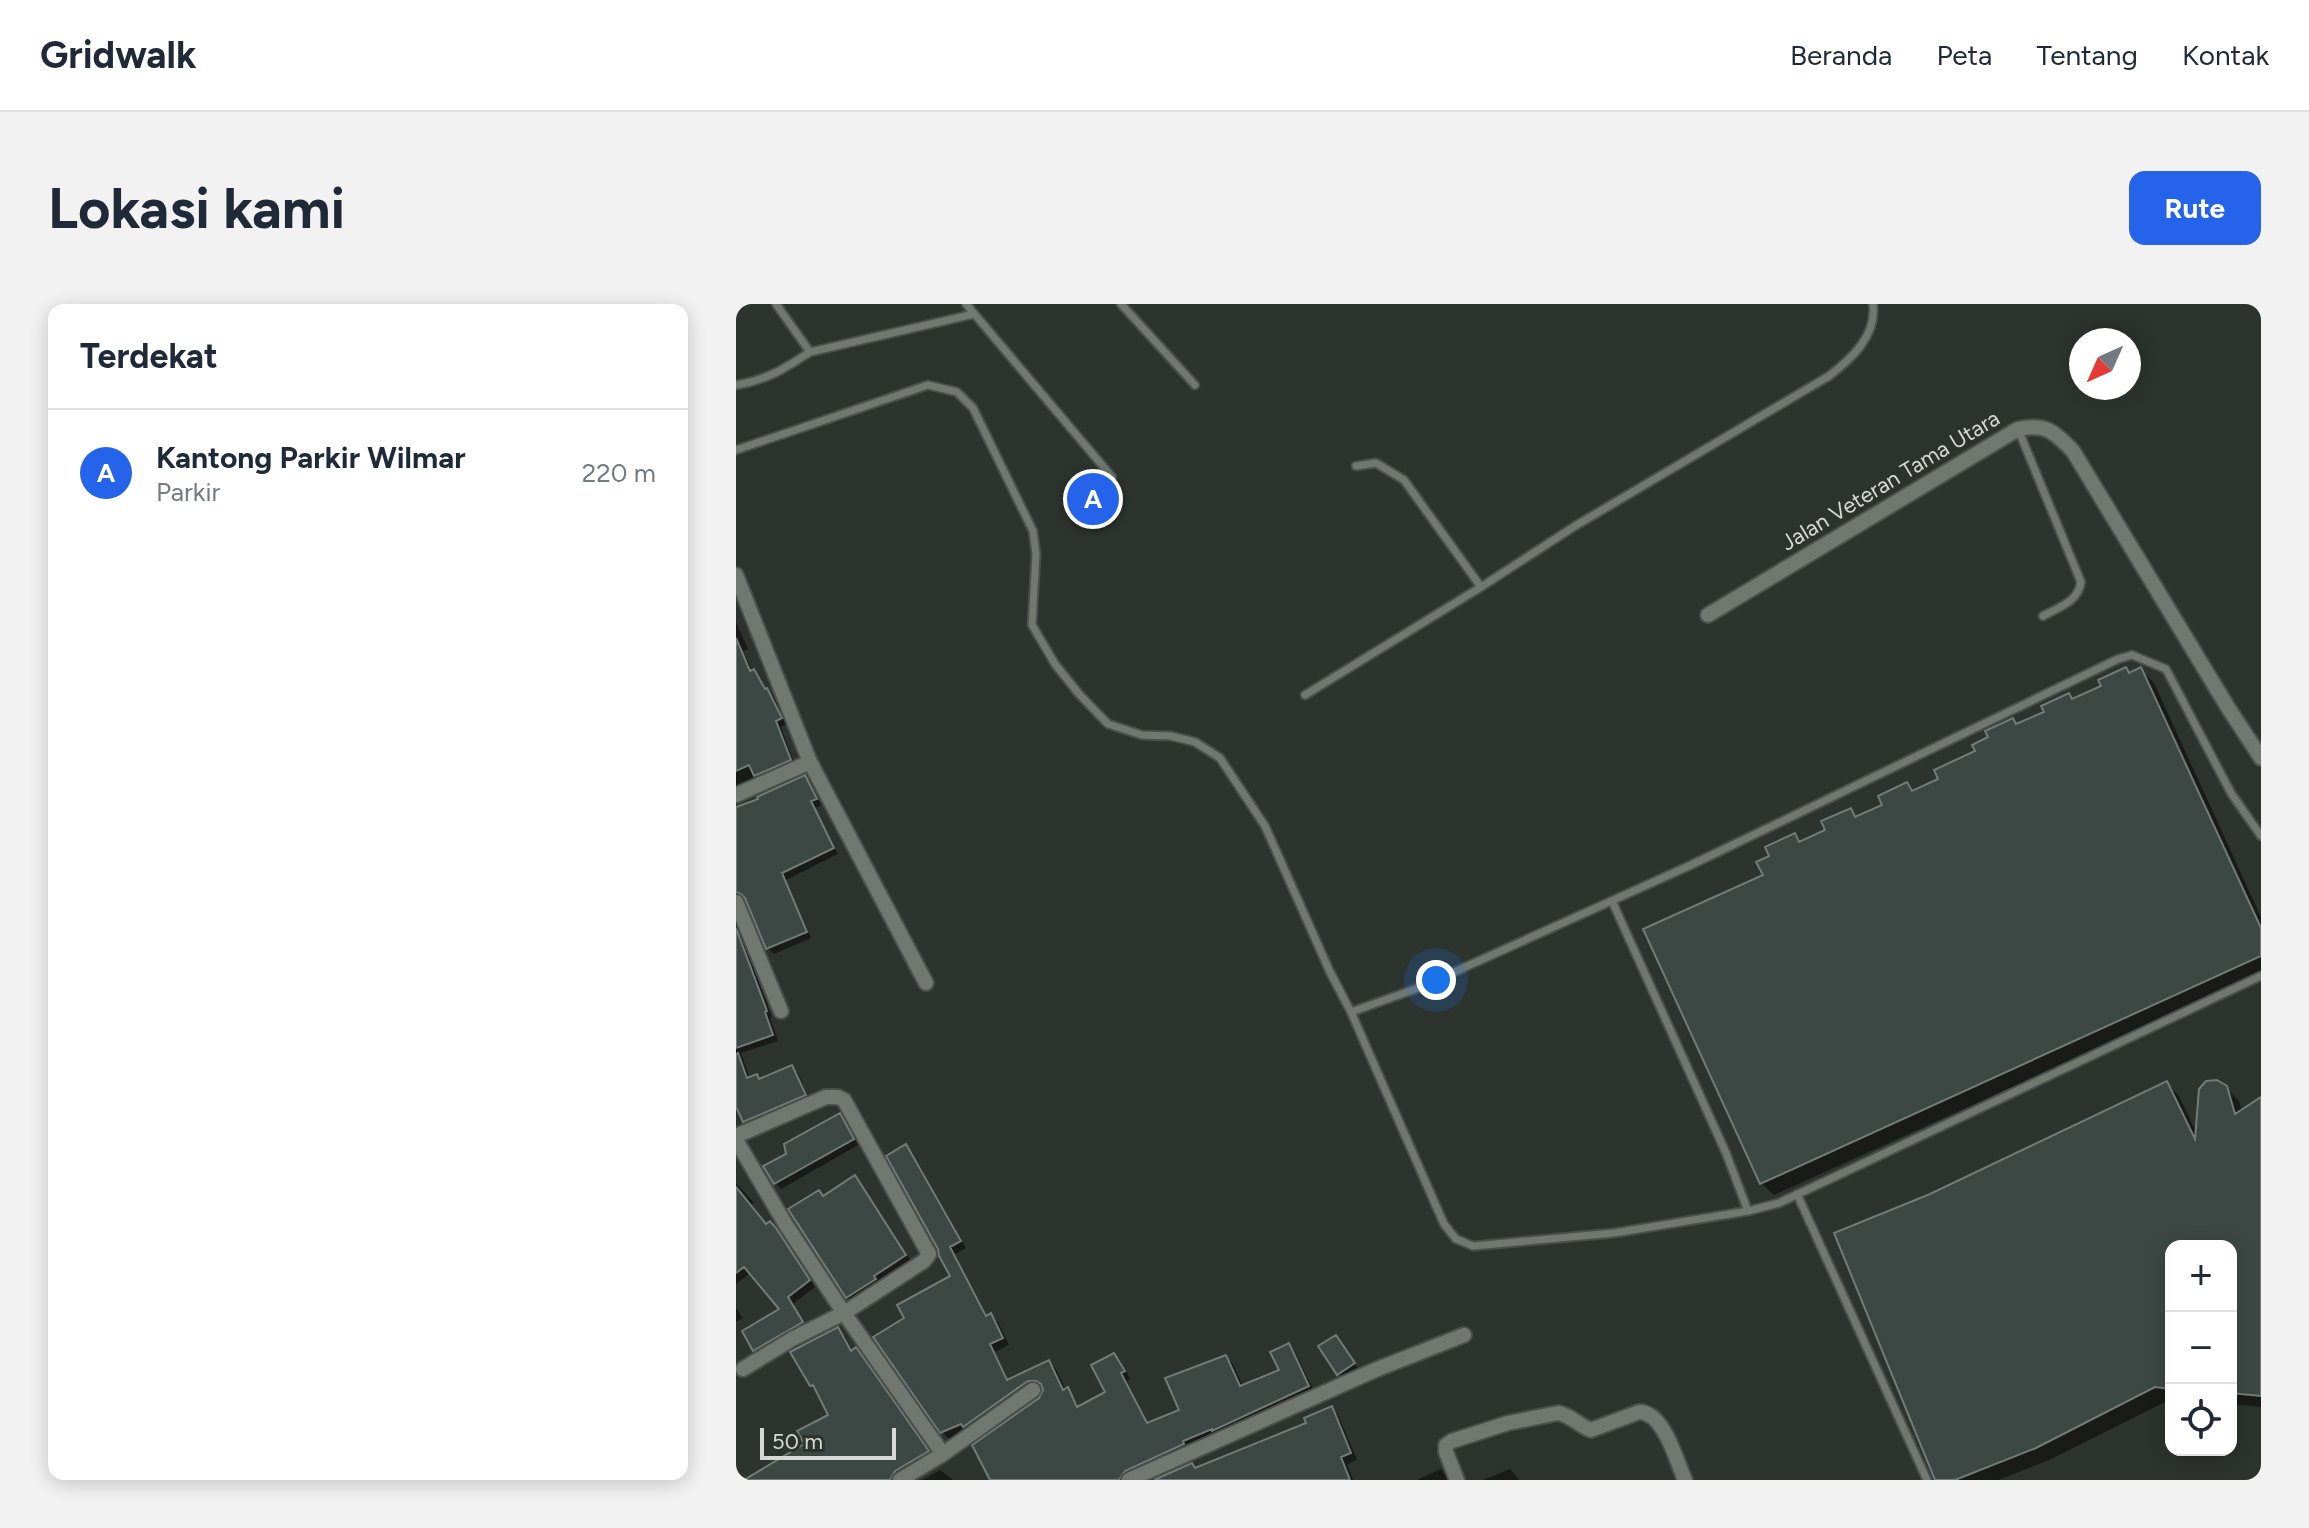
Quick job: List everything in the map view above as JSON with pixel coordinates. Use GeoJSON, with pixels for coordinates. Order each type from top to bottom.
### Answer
{"type":"FeatureCollection","features":[{"type":"Feature","properties":{"kind":"street","name":"Jalan Veteran Tama Utara"},"geometry":{"type":"LineString","coordinates":[[1708,615],[2018,429],[2036,425],[2054,432],[2073,451],[2261,758]]}},
{"type":"Feature","properties":{"kind":"street"},"geometry":{"type":"LineString","coordinates":[[736,575],[810,762],[926,983]]}},
{"type":"Feature","properties":{"kind":"street"},"geometry":{"type":"LineString","coordinates":[[736,795],[810,762]]}},
{"type":"Feature","properties":{"kind":"street"},"geometry":{"type":"LineString","coordinates":[[736,902],[781,1011]]}},
{"type":"Feature","properties":{"kind":"street"},"geometry":{"type":"LineString","coordinates":[[743,1369],[792,1339],[844,1313],[924,1261],[929,1254],[850,1109],[838,1097],[826,1097],[736,1138],[786,1225],[844,1313],[943,1454]]}},
{"type":"Feature","properties":{"kind":"street"},"geometry":{"type":"LineString","coordinates":[[1130,1480],[1375,1370],[1464,1335]]}},
{"type":"Feature","properties":{"kind":"street"},"geometry":{"type":"LineString","coordinates":[[900,1480],[943,1454],[1033,1390]]}},
{"type":"Feature","properties":{"kind":"street"},"geometry":{"type":"LineString","coordinates":[[1457,1480],[1446,1452],[1446,1445],[1452,1441],[1508,1423],[1558,1413],[1591,1430],[1639,1412],[1647,1412],[1661,1426],[1685,1480]]}},
{"type":"Feature","properties":{"kind":"lane"},"geometry":{"type":"LineString","coordinates":[[776,304],[810,352]]}},
{"type":"Feature","properties":{"kind":"lane"},"geometry":{"type":"LineString","coordinates":[[966,304],[1112,477]]}},
{"type":"Feature","properties":{"kind":"lane"},"geometry":{"type":"LineString","coordinates":[[1121,304],[1195,385]]}},
{"type":"Feature","properties":{"kind":"lane"},"geometry":{"type":"LineString","coordinates":[[1305,695],[1575,526],[1829,376],[1854,356],[1869,331],[1873,304]]}},
{"type":"Feature","properties":{"kind":"lane"},"geometry":{"type":"LineString","coordinates":[[736,385],[777,373],[810,352],[974,314]]}},
{"type":"Feature","properties":{"kind":"lane"},"geometry":{"type":"LineString","coordinates":[[736,450],[928,385],[957,392],[973,408],[1033,531],[1036,554],[1032,625],[1055,664],[1108,724],[1142,735],[1171,736],[1195,742],[1220,758],[1265,826],[1444,1224],[1456,1239],[1473,1246],[1614,1233],[1779,1203],[2261,976]]}},
{"type":"Feature","properties":{"kind":"lane"},"geometry":{"type":"LineString","coordinates":[[2018,429],[2081,582],[2079,593],[2071,601],[2043,616]]}},
{"type":"Feature","properties":{"kind":"lane"},"geometry":{"type":"LineString","coordinates":[[1356,466],[1376,463],[1404,480],[1481,587]]}},
{"type":"Feature","properties":{"kind":"lane"},"geometry":{"type":"LineString","coordinates":[[1351,1012],[1421,987],[1705,859],[2118,659],[2132,655],[2166,669],[2231,793],[2261,836]]}},
{"type":"Feature","properties":{"kind":"lane"},"geometry":{"type":"LineString","coordinates":[[1612,901],[1726,1153],[1748,1211]]}},
{"type":"Feature","properties":{"kind":"lane"},"geometry":{"type":"LineString","coordinates":[[1797,1194],[1927,1480]]}},
{"type":"Feature","properties":{"kind":"building"},"geometry":{"type":"Polygon","coordinates":[[[736,638],[750,671],[754,669],[767,688],[782,718],[776,721],[791,760],[754,776],[749,765],[736,771],[736,638]]]}},
{"type":"Feature","properties":{"kind":"building"},"geometry":{"type":"Polygon","coordinates":[[[2126,667],[2129,673],[2141,667],[2261,928],[2261,956],[1760,1184],[1643,929],[1763,875],[1756,862],[1769,856],[1765,847],[1795,833],[1799,842],[1825,830],[1821,821],[1851,808],[1855,817],[1882,805],[1878,796],[1907,782],[1912,791],[1938,779],[1934,770],[1975,751],[1972,745],[1988,737],[1985,731],[2013,718],[2016,724],[2044,712],[2041,706],[2069,693],[2072,699],[2101,686],[2098,680],[2126,667]]]}},
{"type":"Feature","properties":{"kind":"building"},"geometry":{"type":"Polygon","coordinates":[[[805,775],[817,799],[811,801],[834,848],[782,873],[807,932],[766,949],[745,898],[736,892],[736,807],[805,775]]]}},
{"type":"Feature","properties":{"kind":"building"},"geometry":{"type":"Polygon","coordinates":[[[736,928],[773,1035],[736,1048],[736,928]]]}},
{"type":"Feature","properties":{"kind":"building"},"geometry":{"type":"Polygon","coordinates":[[[738,1053],[747,1078],[757,1074],[759,1079],[792,1065],[806,1095],[743,1122],[736,1107],[738,1053]]]}},
{"type":"Feature","properties":{"kind":"building"},"geometry":{"type":"Polygon","coordinates":[[[2217,1080],[2227,1086],[2235,1114],[2261,1097],[2261,1396],[2237,1394],[2237,1240],[2165,1240],[2165,1388],[2155,1387],[2036,1448],[1955,1480],[1935,1480],[1834,1233],[1930,1194],[2167,1081],[2195,1139],[2199,1089],[2206,1081],[2217,1080]]]}},
{"type":"Feature","properties":{"kind":"building"},"geometry":{"type":"Polygon","coordinates":[[[840,1113],[854,1139],[774,1184],[763,1166],[786,1154],[784,1144],[840,1113]]]}},
{"type":"Feature","properties":{"kind":"building"},"geometry":{"type":"Polygon","coordinates":[[[906,1144],[961,1241],[950,1247],[986,1316],[991,1313],[1003,1338],[990,1344],[1007,1380],[1049,1360],[1063,1390],[1068,1387],[1077,1407],[1105,1392],[1091,1365],[1114,1353],[1147,1423],[1179,1410],[1165,1378],[1226,1355],[1240,1386],[1279,1370],[1270,1352],[1289,1343],[1309,1386],[1212,1431],[1183,1441],[1184,1444],[1125,1471],[1119,1480],[990,1480],[972,1445],[1039,1398],[1043,1390],[1041,1384],[1028,1381],[963,1427],[961,1424],[940,1433],[873,1337],[904,1318],[897,1305],[950,1276],[886,1156],[906,1144]]]}},
{"type":"Feature","properties":{"kind":"building"},"geometry":{"type":"Polygon","coordinates":[[[855,1175],[906,1255],[846,1298],[788,1209],[819,1190],[823,1196],[855,1175]]]}},
{"type":"Feature","properties":{"kind":"building"},"geometry":{"type":"Polygon","coordinates":[[[736,1187],[766,1224],[770,1221],[776,1228],[810,1280],[788,1297],[803,1322],[753,1351],[742,1331],[779,1309],[744,1267],[736,1273],[736,1187]]]}},
{"type":"Feature","properties":{"kind":"building"},"geometry":{"type":"Polygon","coordinates":[[[838,1327],[851,1351],[856,1347],[929,1451],[895,1471],[890,1480],[744,1480],[804,1444],[797,1431],[828,1415],[813,1385],[810,1386],[790,1352],[838,1327]]]}},
{"type":"Feature","properties":{"kind":"building"},"geometry":{"type":"Polygon","coordinates":[[[1336,1335],[1355,1363],[1337,1375],[1318,1346],[1336,1335]]]}},
{"type":"Feature","properties":{"kind":"building"},"geometry":{"type":"Polygon","coordinates":[[[1332,1406],[1351,1453],[1341,1457],[1350,1480],[1154,1480],[1192,1463],[1195,1468],[1306,1423],[1304,1418],[1332,1406]]]}},
{"type":"Feature","properties":{"kind":"place","name":"Kantong Parkir Wilmar"},"geometry":{"type":"Point","coordinates":[1093,499]}}]}
